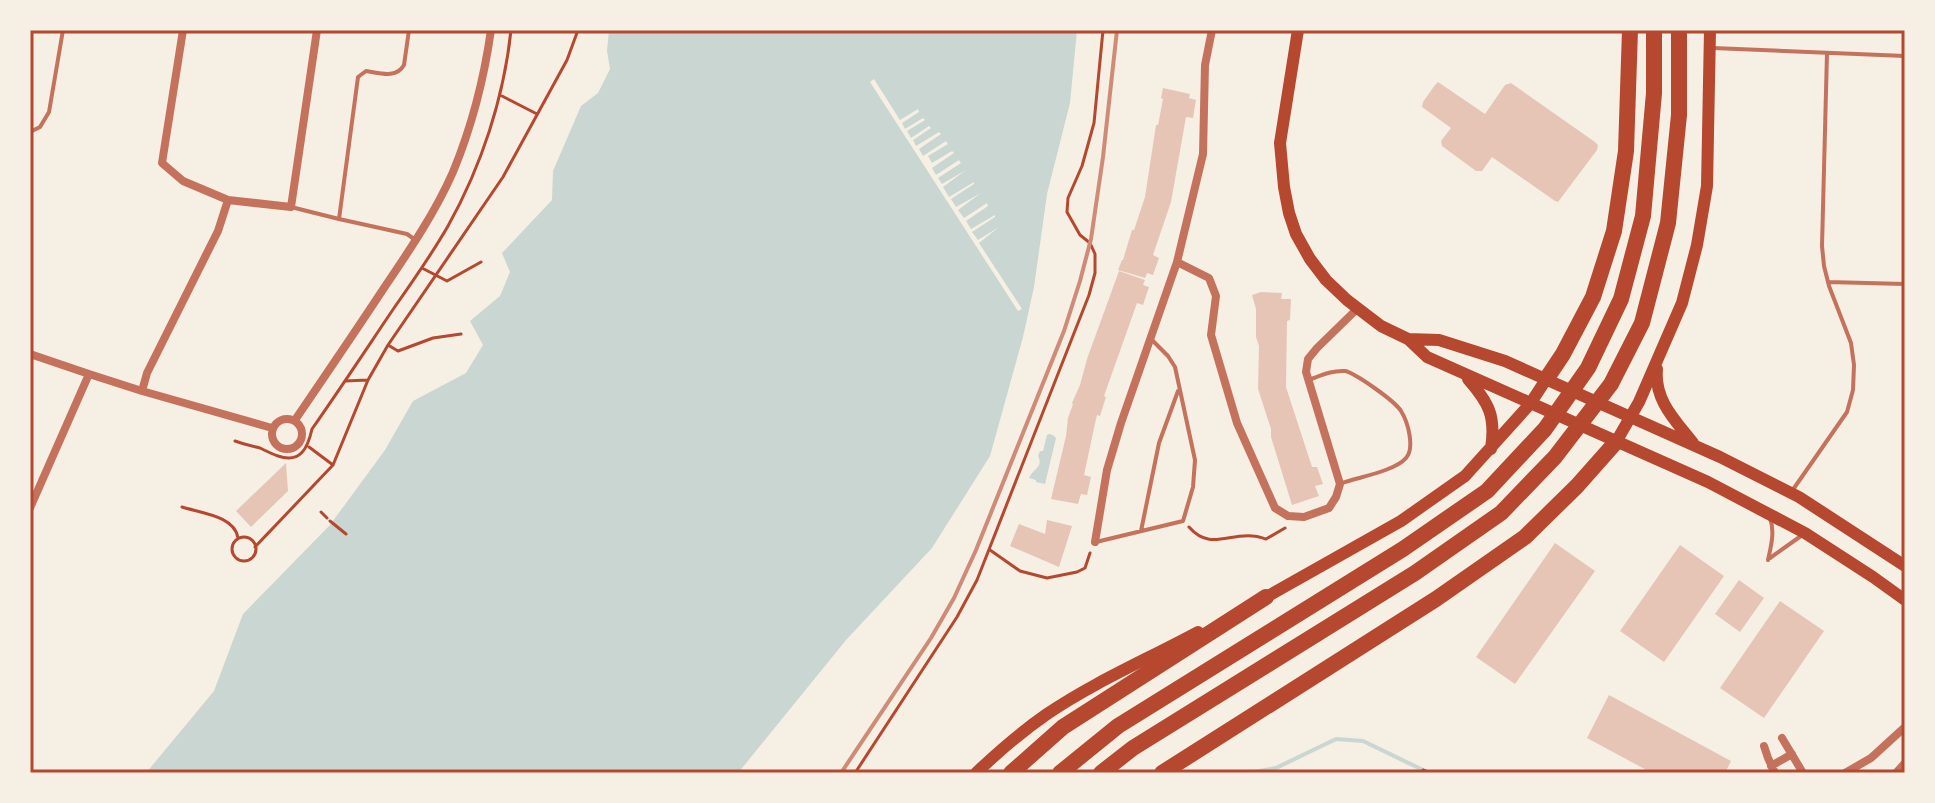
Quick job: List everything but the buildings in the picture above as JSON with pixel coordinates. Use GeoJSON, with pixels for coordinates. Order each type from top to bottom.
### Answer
{"type":"FeatureCollection","features":[{"type":"Feature","properties":{"kind":"highway"},"geometry":{"type":"LineString","coordinates":[[1553,381],[1563,354],[1593,297],[1614,231],[1626,151],[1630,30]]}},
{"type":"Feature","properties":{"kind":"highway"},"geometry":{"type":"LineString","coordinates":[[1060,773],[1118,726],[1403,549],[1487,491],[1545,429],[1588,368],[1621,299],[1643,216],[1654,93],[1654,30]]}},
{"type":"Feature","properties":{"kind":"highway"},"geometry":{"type":"LineString","coordinates":[[1101,773],[1133,748],[1415,573],[1501,513],[1555,457],[1611,384],[1642,323],[1668,223],[1679,115],[1679,30]]}},
{"type":"Feature","properties":{"kind":"highway"},"geometry":{"type":"LineString","coordinates":[[1162,773],[1436,599],[1525,537],[1577,486],[1610,439]]}},
{"type":"Feature","properties":{"kind":"highway"},"geometry":{"type":"LineString","coordinates":[[1011,773],[1063,727],[1266,597]]}},
{"type":"Feature","properties":{"kind":"highway"},"geometry":{"type":"LineString","coordinates":[[1110,773],[1133,748]]}},
{"type":"Feature","properties":{"kind":"main road"},"geometry":{"type":"LineString","coordinates":[[1298,30],[1280,143],[1281,167],[1296,234],[1326,280],[1357,309],[1381,326],[1408,339],[1427,357],[1708,482],[1805,533],[1905,600]]}},
{"type":"Feature","properties":{"kind":"main road"},"geometry":{"type":"LineString","coordinates":[[1610,439],[1657,362],[1682,303],[1697,245],[1707,186],[1710,30]]}},
{"type":"Feature","properties":{"kind":"main road"},"geometry":{"type":"LineString","coordinates":[[1408,339],[1439,340],[1505,361],[1720,457],[1790,493],[1905,566]]}},
{"type":"Feature","properties":{"kind":"main road"},"geometry":{"type":"LineString","coordinates":[[1657,362],[1656,381],[1662,402],[1695,446]]}},
{"type":"Feature","properties":{"kind":"main road"},"geometry":{"type":"LineString","coordinates":[[1463,373],[1488,406],[1493,421],[1491,449]]}},
{"type":"Feature","properties":{"kind":"main road"},"geometry":{"type":"LineString","coordinates":[[976,773],[1009,742],[1049,713],[1401,521],[1465,476],[1535,406],[1553,381]]}},
{"type":"Feature","properties":{"kind":"street"},"geometry":{"type":"LineString","coordinates":[[183,30],[162,163],[183,181],[228,200],[291,207],[317,30]]}},
{"type":"Feature","properties":{"kind":"street"},"geometry":{"type":"LineString","coordinates":[[295,420],[416,239],[442,194],[463,146],[480,91],[491,30]]}},
{"type":"Feature","properties":{"kind":"street"},"geometry":{"type":"LineString","coordinates":[[1095,542],[1107,470],[1177,262],[1203,154],[1205,65],[1212,30]]}},
{"type":"Feature","properties":{"kind":"street"},"geometry":{"type":"LineString","coordinates":[[142,391],[147,373],[218,231],[228,200]]}},
{"type":"Feature","properties":{"kind":"street"},"geometry":{"type":"LineString","coordinates":[[1177,262],[1209,278],[1216,296],[1211,335],[1237,423],[1275,508],[1288,516],[1304,517],[1329,508],[1336,497],[1340,484],[1306,372],[1308,359],[1357,309]]}},
{"type":"Feature","properties":{"kind":"street"},"geometry":{"type":"LineString","coordinates":[[30,354],[142,391],[272,428]]}},
{"type":"Feature","properties":{"kind":"street"},"geometry":{"type":"LineString","coordinates":[[30,508],[89,374]]}},
{"type":"Feature","properties":{"kind":"street"},"geometry":{"type":"LineString","coordinates":[[279,420],[295,420],[302,429],[299,443],[291,449],[282,448],[274,442],[272,428],[279,420]]}},
{"type":"Feature","properties":{"kind":"street"},"geometry":{"type":"LineString","coordinates":[[1845,773],[1871,758],[1905,727]]}},
{"type":"Feature","properties":{"kind":"street"},"geometry":{"type":"LineString","coordinates":[[1782,738],[1803,773]]}},
{"type":"Feature","properties":{"kind":"street"},"geometry":{"type":"LineString","coordinates":[[1764,746],[1773,769],[1792,754]]}},
{"type":"Feature","properties":{"kind":"street"},"geometry":{"type":"LineString","coordinates":[[1896,773],[1905,763]]}},
{"type":"Feature","properties":{"kind":"lane"},"geometry":{"type":"LineString","coordinates":[[30,132],[40,127],[49,112],[63,30]]}},
{"type":"Feature","properties":{"kind":"lane"},"geometry":{"type":"LineString","coordinates":[[339,219],[358,77],[366,71],[396,74],[404,65],[409,30]]}},
{"type":"Feature","properties":{"kind":"lane"},"geometry":{"type":"LineString","coordinates":[[1710,48],[1905,56]]}},
{"type":"Feature","properties":{"kind":"lane"},"geometry":{"type":"LineString","coordinates":[[1790,493],[1847,412],[1853,390],[1851,343],[1828,282],[1822,246],[1827,53]]}},
{"type":"Feature","properties":{"kind":"lane"},"geometry":{"type":"LineString","coordinates":[[291,207],[407,234],[416,239]]}},
{"type":"Feature","properties":{"kind":"lane"},"geometry":{"type":"LineString","coordinates":[[1828,282],[1905,284]]}},
{"type":"Feature","properties":{"kind":"lane"},"geometry":{"type":"LineString","coordinates":[[1095,542],[1183,521],[1193,487],[1195,460],[1175,367],[1150,338]]}},
{"type":"Feature","properties":{"kind":"lane"},"geometry":{"type":"LineString","coordinates":[[1308,380],[1331,372],[1350,372],[1395,404],[1403,415],[1412,445],[1403,461],[1340,484]]}},
{"type":"Feature","properties":{"kind":"lane"},"geometry":{"type":"LineString","coordinates":[[1141,531],[1159,443],[1179,388]]}},
{"type":"Feature","properties":{"kind":"lane"},"geometry":{"type":"LineString","coordinates":[[1767,512],[1772,529],[1768,560],[1805,533]]}},
{"type":"Feature","properties":{"kind":"path"},"geometry":{"type":"LineString","coordinates":[[255,547],[333,465],[368,380],[388,345],[503,177],[567,60],[578,30]]}},
{"type":"Feature","properties":{"kind":"path"},"geometry":{"type":"LineString","coordinates":[[855,773],[957,617],[977,580],[1089,295],[1095,273],[1095,254],[1067,212],[1068,198],[1082,166],[1094,123],[1103,30]]}},
{"type":"Feature","properties":{"kind":"path"},"geometry":{"type":"LineString","coordinates":[[500,95],[537,114]]}},
{"type":"Feature","properties":{"kind":"path"},"geometry":{"type":"LineString","coordinates":[[422,268],[447,281],[481,262]]}},
{"type":"Feature","properties":{"kind":"path"},"geometry":{"type":"LineString","coordinates":[[388,345],[398,351],[433,338],[461,334]]}},
{"type":"Feature","properties":{"kind":"path"},"geometry":{"type":"LineString","coordinates":[[345,381],[368,380]]}},
{"type":"Feature","properties":{"kind":"path"},"geometry":{"type":"LineString","coordinates":[[309,447],[333,465]]}},
{"type":"Feature","properties":{"kind":"path"},"geometry":{"type":"LineString","coordinates":[[182,507],[226,520],[237,530],[238,538]]}},
{"type":"Feature","properties":{"kind":"path"},"geometry":{"type":"LineString","coordinates":[[321,512],[346,534]]}},
{"type":"Feature","properties":{"kind":"path"},"geometry":{"type":"LineString","coordinates":[[1183,521],[1197,536],[1218,540],[1251,535],[1266,539],[1282,531],[1296,517]]}},
{"type":"Feature","properties":{"kind":"path"},"geometry":{"type":"LineString","coordinates":[[238,538],[252,540],[255,547],[255,553],[245,561],[233,555],[233,543],[238,538]]}},
{"type":"Feature","properties":{"kind":"path"},"geometry":{"type":"LineString","coordinates":[[989,550],[1020,571],[1047,578],[1085,568],[1095,542]]}},
{"type":"Feature","properties":{"kind":"path"},"geometry":{"type":"LineString","coordinates":[[1423,770],[1431,773]]}},
{"type":"Feature","properties":{"kind":"shaded area"},"geometry":{"type":"Polygon","coordinates":[[[609,30],[1077,30],[1070,103],[1047,194],[1034,287],[990,456],[932,548],[846,640],[738,773],[146,773],[214,691],[243,614],[330,525],[385,450],[413,401],[466,373],[483,345],[470,321],[500,296],[510,272],[502,253],[552,200],[553,171],[581,106],[598,93],[610,69],[607,51],[609,30]]]}},
{"type":"Feature","properties":{"kind":"shaded area"},"geometry":{"type":"Polygon","coordinates":[[[1049,434],[1056,438],[1045,484],[1029,478],[1039,465],[1038,456],[1049,434]]]}},
{"type":"Feature","properties":{"kind":"pier"},"geometry":{"type":"Polygon","coordinates":[[[874,79],[900,120],[918,109],[919,112],[902,123],[905,129],[923,118],[925,120],[907,131],[911,138],[929,126],[931,128],[913,140],[916,146],[939,132],[941,134],[919,149],[923,156],[946,141],[948,144],[928,156],[932,163],[952,151],[954,153],[932,168],[936,175],[959,160],[961,163],[938,178],[942,184],[966,170],[943,187],[949,197],[974,182],[951,199],[956,207],[981,193],[958,210],[964,218],[987,203],[988,206],[966,221],[971,229],[995,215],[972,232],[978,240],[999,227],[979,243],[1022,309],[1018,311],[870,82],[874,79]]]}},
{"type":"Feature","properties":{"kind":"waterway"},"geometry":{"type":"LineString","coordinates":[[1248,773],[1276,768],[1336,739],[1363,741],[1423,770]]}},
{"type":"Feature","properties":{"kind":"railway"},"geometry":{"type":"LineString","coordinates":[[841,773],[954,598],[1064,331],[1091,239],[1117,30]]}}]}
